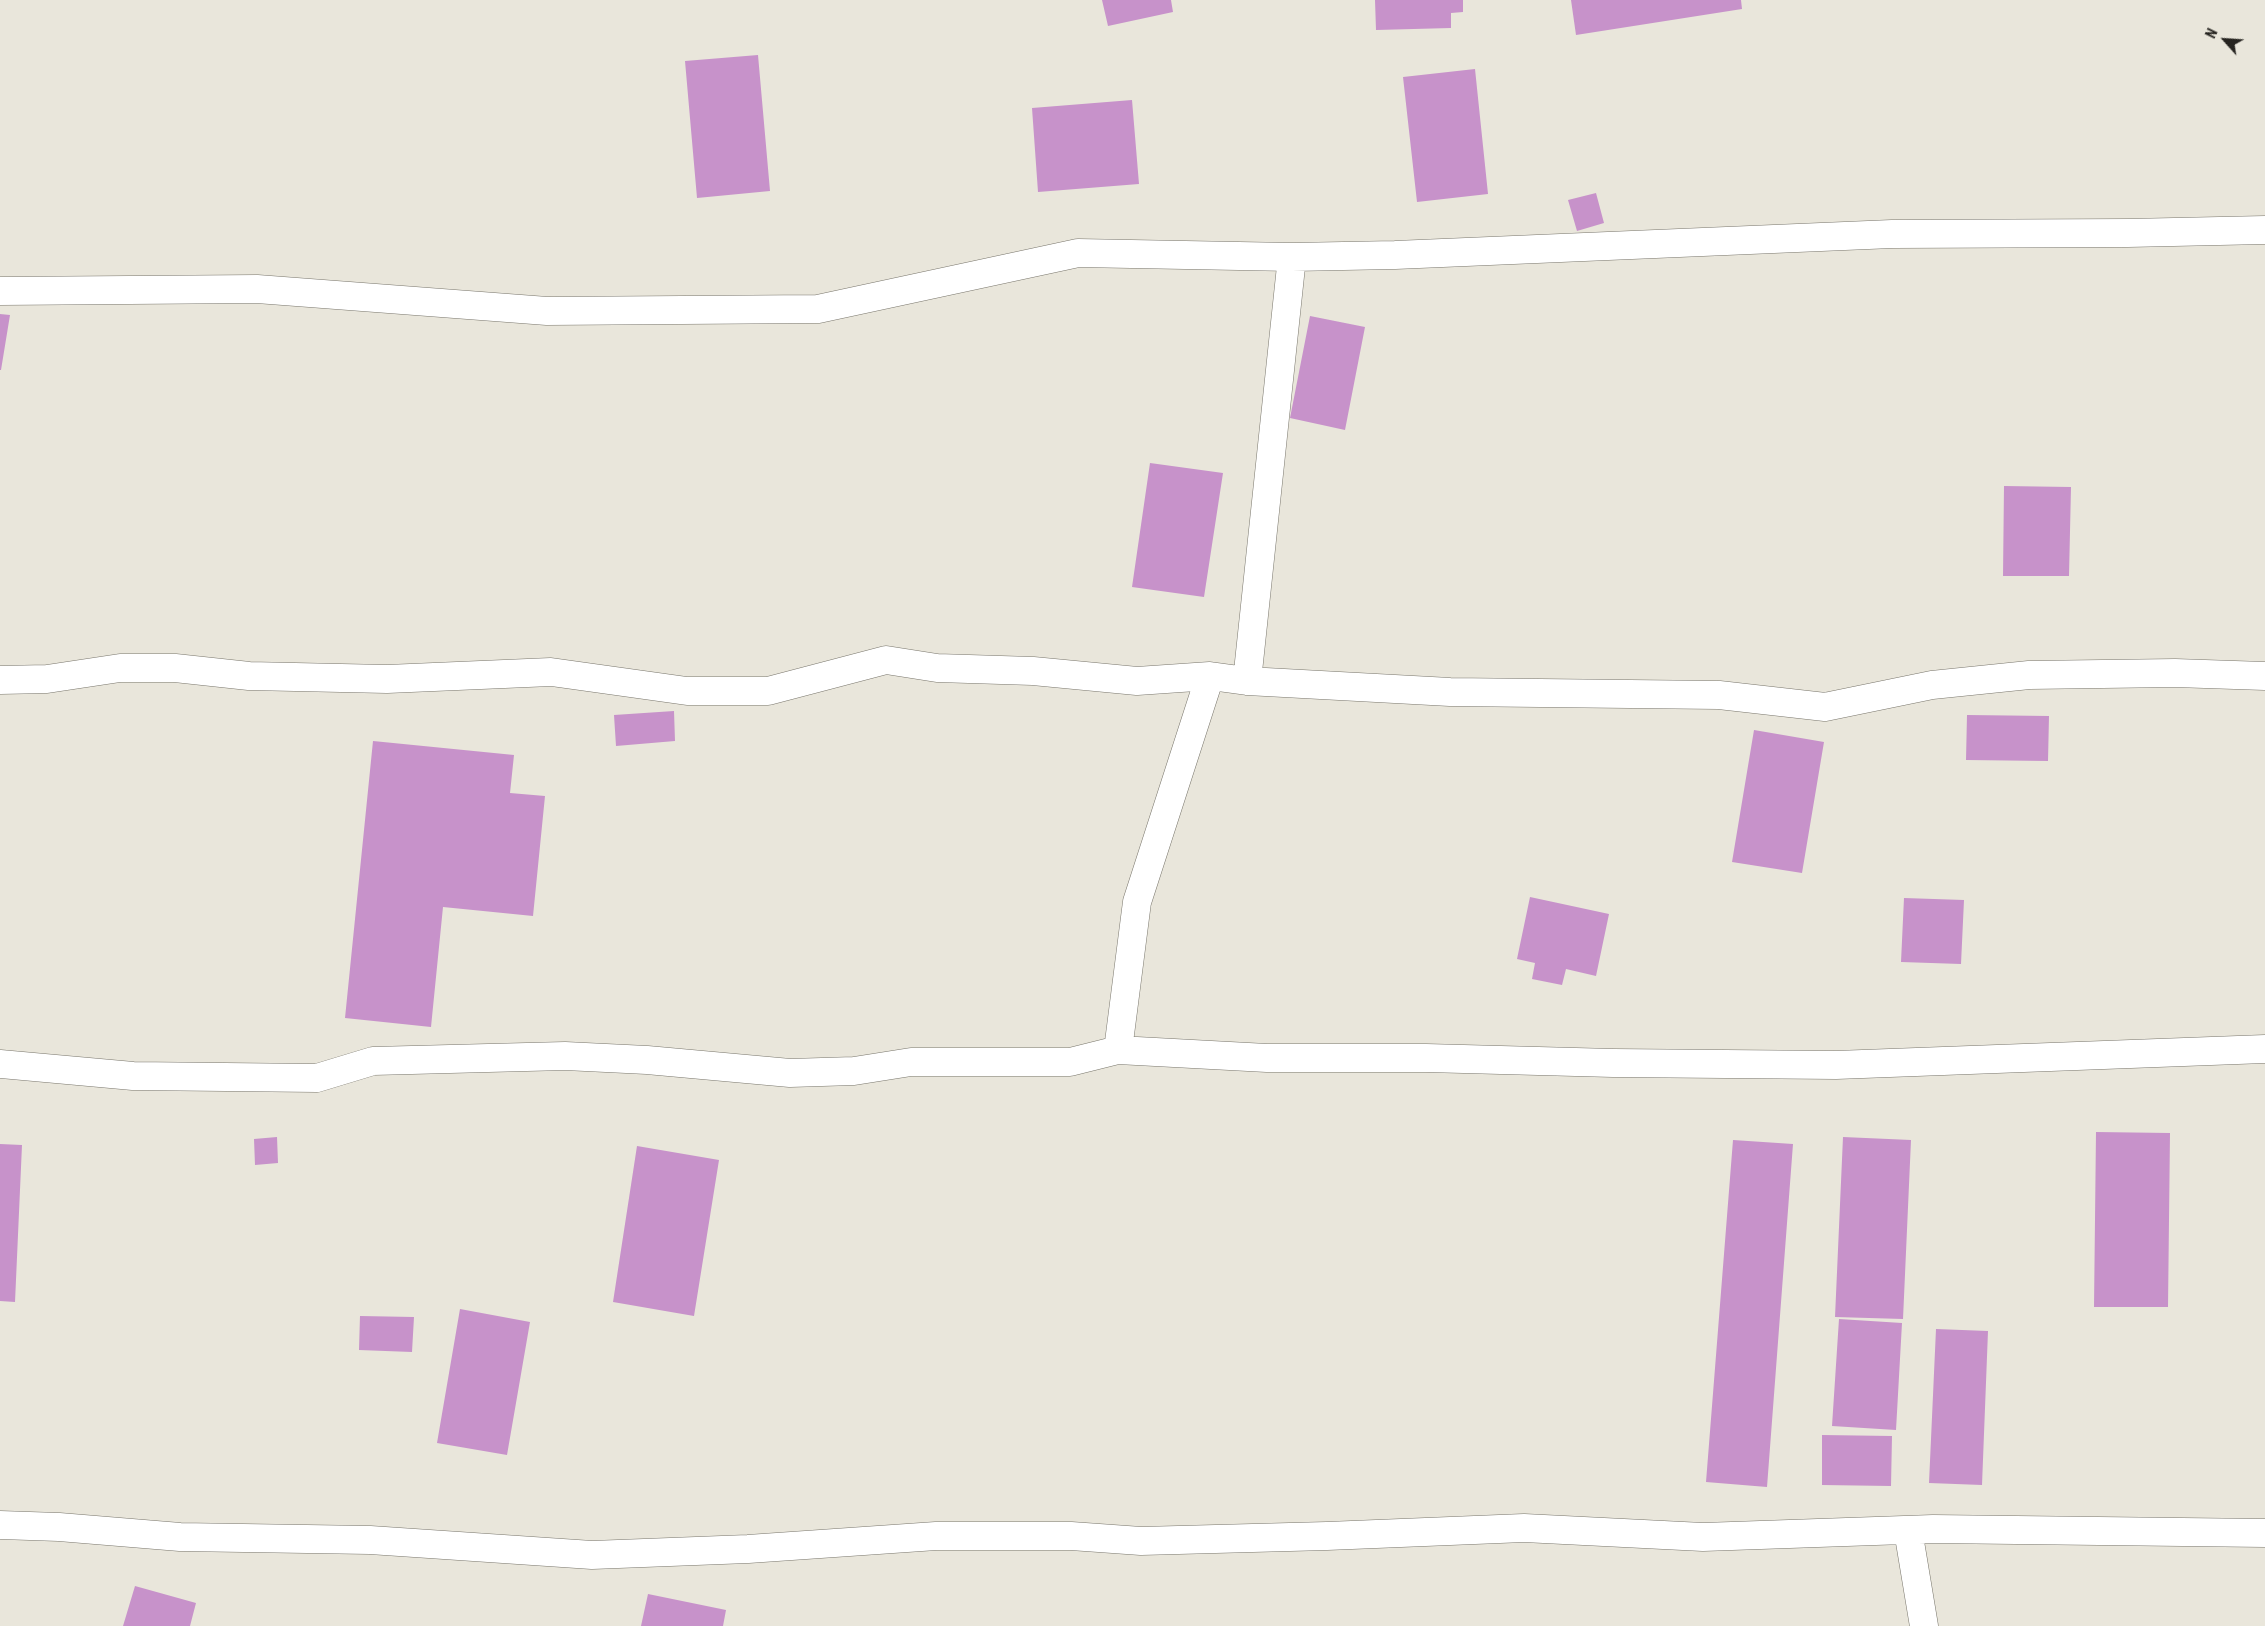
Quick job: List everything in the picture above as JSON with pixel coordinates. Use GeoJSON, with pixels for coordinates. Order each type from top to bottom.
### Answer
{"type":"FeatureCollection","features":[{"type":"Feature","properties":{"kind":"street"},"geometry":{"type":"LineString","coordinates":[[0,291],[256,289],[547,311],[818,309],[1078,253],[1292,257],[1405,255],[1892,234],[2128,233],[2265,230]]}},
{"type":"Feature","properties":{"kind":"street"},"geometry":{"type":"LineString","coordinates":[[1247,680],[1292,257]]}},
{"type":"Feature","properties":{"kind":"street"},"geometry":{"type":"LineString","coordinates":[[0,680],[47,679],[120,668],[175,668],[249,676],[387,679],[551,672],[687,691],[768,692],[886,660],[937,668],[1033,672],[1137,681],[1210,676],[1247,680],[1450,692],[1719,695],[1825,707],[1932,685],[2029,675],[2175,673],[2265,676]]}},
{"type":"Feature","properties":{"kind":"street"},"geometry":{"type":"LineString","coordinates":[[1118,1050],[1137,902],[1210,676]]}},
{"type":"Feature","properties":{"kind":"street"},"geometry":{"type":"LineString","coordinates":[[0,1064],[133,1076],[317,1078],[373,1061],[565,1056],[647,1060],[790,1072],[854,1071],[911,1062],[1070,1062],[1118,1050],[1267,1058],[1426,1058],[1613,1063],[1836,1065],[2265,1049]]}},
{"type":"Feature","properties":{"kind":"street"},"geometry":{"type":"LineString","coordinates":[[0,1525],[59,1527],[180,1537],[370,1540],[592,1555],[748,1549],[936,1536],[1071,1536],[1141,1541],[1524,1528],[1703,1537],[1908,1530],[2265,1533]]}},
{"type":"Feature","properties":{"kind":"street"},"geometry":{"type":"LineString","coordinates":[[1908,1530],[1924,1626]]}},
{"type":"Feature","properties":{"kind":"building"},"geometry":{"type":"Polygon","coordinates":[[[1102,0],[1171,0],[1173,12],[1108,26],[1102,0]]]}},
{"type":"Feature","properties":{"kind":"building"},"geometry":{"type":"Polygon","coordinates":[[[1375,0],[1463,0],[1463,12],[1451,13],[1451,28],[1376,30],[1375,0]]]}},
{"type":"Feature","properties":{"kind":"building"},"geometry":{"type":"Polygon","coordinates":[[[1571,0],[1741,0],[1742,9],[1576,35],[1571,0]]]}},
{"type":"Feature","properties":{"kind":"building"},"geometry":{"type":"Polygon","coordinates":[[[758,55],[770,191],[697,198],[685,61],[758,55]]]}},
{"type":"Feature","properties":{"kind":"building"},"geometry":{"type":"Polygon","coordinates":[[[1475,69],[1488,194],[1417,202],[1403,77],[1475,69]]]}},
{"type":"Feature","properties":{"kind":"building"},"geometry":{"type":"Polygon","coordinates":[[[1132,100],[1139,184],[1038,192],[1032,108],[1132,100]]]}},
{"type":"Feature","properties":{"kind":"building"},"geometry":{"type":"Polygon","coordinates":[[[1596,193],[1604,223],[1577,231],[1568,200],[1596,193]]]}},
{"type":"Feature","properties":{"kind":"building"},"geometry":{"type":"Polygon","coordinates":[[[0,314],[10,315],[1,370],[0,370],[0,314]]]}},
{"type":"Feature","properties":{"kind":"building"},"geometry":{"type":"Polygon","coordinates":[[[1310,316],[1365,327],[1345,430],[1290,418],[1310,316]]]}},
{"type":"Feature","properties":{"kind":"building"},"geometry":{"type":"Polygon","coordinates":[[[1150,463],[1223,473],[1204,597],[1132,587],[1150,463]]]}},
{"type":"Feature","properties":{"kind":"building"},"geometry":{"type":"Polygon","coordinates":[[[2004,486],[2071,487],[2069,576],[2003,576],[2004,486]]]}},
{"type":"Feature","properties":{"kind":"building"},"geometry":{"type":"Polygon","coordinates":[[[674,711],[675,741],[616,746],[614,715],[674,711]]]}},
{"type":"Feature","properties":{"kind":"building"},"geometry":{"type":"Polygon","coordinates":[[[1967,715],[2049,716],[2048,761],[1966,760],[1967,715]]]}},
{"type":"Feature","properties":{"kind":"building"},"geometry":{"type":"Polygon","coordinates":[[[1754,730],[1824,742],[1802,873],[1732,862],[1754,730]]]}},
{"type":"Feature","properties":{"kind":"building"},"geometry":{"type":"Polygon","coordinates":[[[373,741],[514,755],[510,793],[545,796],[533,916],[443,907],[431,1027],[345,1018],[373,741]]]}},
{"type":"Feature","properties":{"kind":"building"},"geometry":{"type":"Polygon","coordinates":[[[1530,897],[1609,914],[1596,976],[1566,969],[1562,985],[1532,979],[1535,963],[1517,959],[1530,897]]]}},
{"type":"Feature","properties":{"kind":"building"},"geometry":{"type":"Polygon","coordinates":[[[1904,898],[1964,900],[1961,964],[1901,962],[1904,898]]]}},
{"type":"Feature","properties":{"kind":"building"},"geometry":{"type":"Polygon","coordinates":[[[2096,1132],[2170,1133],[2168,1307],[2094,1307],[2096,1132]]]}},
{"type":"Feature","properties":{"kind":"building"},"geometry":{"type":"Polygon","coordinates":[[[277,1137],[278,1163],[255,1165],[254,1139],[277,1137]]]}},
{"type":"Feature","properties":{"kind":"building"},"geometry":{"type":"Polygon","coordinates":[[[1843,1137],[1911,1140],[1903,1319],[1835,1317],[1843,1137]]]}},
{"type":"Feature","properties":{"kind":"building"},"geometry":{"type":"Polygon","coordinates":[[[1733,1140],[1793,1144],[1767,1487],[1706,1482],[1733,1140]]]}},
{"type":"Feature","properties":{"kind":"building"},"geometry":{"type":"Polygon","coordinates":[[[0,1144],[22,1145],[15,1302],[0,1301],[0,1144]]]}},
{"type":"Feature","properties":{"kind":"building"},"geometry":{"type":"Polygon","coordinates":[[[637,1146],[719,1160],[694,1316],[613,1302],[637,1146]]]}},
{"type":"Feature","properties":{"kind":"building"},"geometry":{"type":"Polygon","coordinates":[[[460,1309],[530,1322],[507,1455],[437,1443],[460,1309]]]}},
{"type":"Feature","properties":{"kind":"building"},"geometry":{"type":"Polygon","coordinates":[[[360,1316],[414,1317],[412,1352],[359,1350],[360,1316]]]}},
{"type":"Feature","properties":{"kind":"building"},"geometry":{"type":"Polygon","coordinates":[[[1839,1319],[1902,1323],[1896,1430],[1832,1426],[1839,1319]]]}},
{"type":"Feature","properties":{"kind":"building"},"geometry":{"type":"Polygon","coordinates":[[[1936,1329],[1988,1331],[1982,1485],[1929,1483],[1936,1329]]]}},
{"type":"Feature","properties":{"kind":"building"},"geometry":{"type":"Polygon","coordinates":[[[1822,1435],[1892,1436],[1891,1486],[1822,1485],[1822,1435]]]}},
{"type":"Feature","properties":{"kind":"building"},"geometry":{"type":"Polygon","coordinates":[[[135,1586],[196,1603],[190,1626],[123,1626],[135,1586]]]}},
{"type":"Feature","properties":{"kind":"building"},"geometry":{"type":"Polygon","coordinates":[[[648,1594],[726,1610],[723,1626],[641,1626],[648,1594]]]}}]}
